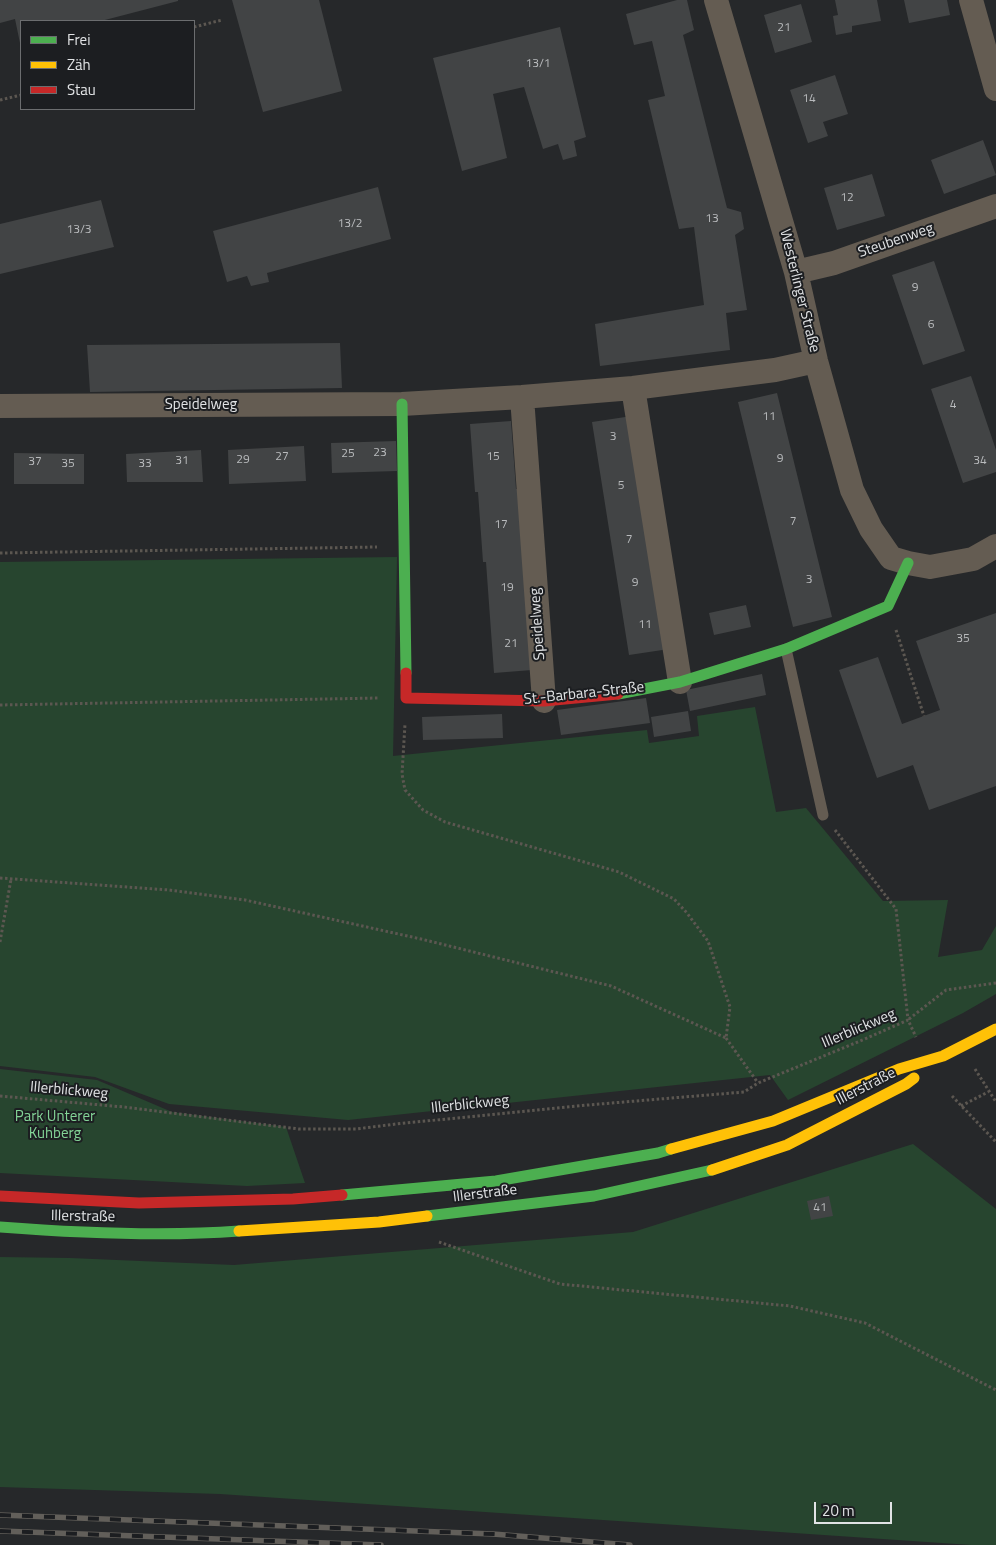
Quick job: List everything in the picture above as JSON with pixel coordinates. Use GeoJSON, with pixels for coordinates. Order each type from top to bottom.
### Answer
{"type":"FeatureCollection","features":[{"type":"Feature","properties":{"kind":"main road"},"geometry":{"type":"LineString","coordinates":[[402,404],[406,698]]}},
{"type":"Feature","properties":{"kind":"main road"},"geometry":{"type":"LineString","coordinates":[[888,606],[908,563]]}},
{"type":"Feature","properties":{"kind":"main road","name":"St.-Barbara-Straße"},"geometry":{"type":"LineString","coordinates":[[406,698],[544,701],[616,694],[680,682],[786,649],[888,606]]}},
{"type":"Feature","properties":{"kind":"main road","name":"Illerstraße"},"geometry":{"type":"LineString","coordinates":[[0,1196],[139,1203],[293,1199],[496,1181],[658,1153],[773,1121],[898,1068],[943,1056],[996,1029]]}},
{"type":"Feature","properties":{"kind":"main road","name":"Illerstraße"},"geometry":{"type":"LineString","coordinates":[[0,1228],[199,1234],[379,1222],[594,1196],[706,1172],[787,1145],[906,1084],[943,1056]]}},
{"type":"Feature","properties":{"kind":"street","name":"Westerlinger Straße"},"geometry":{"type":"LineString","coordinates":[[716,0],[796,272],[816,361],[852,490],[871,529],[892,558],[908,563]]}},
{"type":"Feature","properties":{"kind":"street"},"geometry":{"type":"LineString","coordinates":[[971,0],[996,89]]}},
{"type":"Feature","properties":{"kind":"street","name":"Steubenweg"},"geometry":{"type":"LineString","coordinates":[[796,272],[834,263],[996,206]]}},
{"type":"Feature","properties":{"kind":"street","name":"Speidelweg"},"geometry":{"type":"LineString","coordinates":[[0,406],[402,404],[632,388],[775,370],[816,361]]}},
{"type":"Feature","properties":{"kind":"street"},"geometry":{"type":"LineString","coordinates":[[632,388],[680,682]]}},
{"type":"Feature","properties":{"kind":"street","name":"Speidelweg"},"geometry":{"type":"LineString","coordinates":[[522,397],[544,701]]}},
{"type":"Feature","properties":{"kind":"street"},"geometry":{"type":"LineString","coordinates":[[908,563],[930,567],[973,559],[996,546]]}},
{"type":"Feature","properties":{"kind":"lane"},"geometry":{"type":"LineString","coordinates":[[786,649],[823,815]]}},
{"type":"Feature","properties":{"kind":"path"},"geometry":{"type":"LineString","coordinates":[[195,27],[222,20]]}},
{"type":"Feature","properties":{"kind":"path"},"geometry":{"type":"LineString","coordinates":[[0,100],[20,95]]}},
{"type":"Feature","properties":{"kind":"path"},"geometry":{"type":"LineString","coordinates":[[0,553],[404,546]]}},
{"type":"Feature","properties":{"kind":"path"},"geometry":{"type":"LineString","coordinates":[[888,606],[924,716]]}},
{"type":"Feature","properties":{"kind":"path"},"geometry":{"type":"LineString","coordinates":[[0,705],[406,698],[402,774],[405,790],[422,810],[445,822],[619,872],[674,898],[708,941],[730,1007],[726,1038]]}},
{"type":"Feature","properties":{"kind":"path"},"geometry":{"type":"LineString","coordinates":[[823,815],[896,909],[908,1020]]}},
{"type":"Feature","properties":{"kind":"path"},"geometry":{"type":"LineString","coordinates":[[0,878],[169,890],[245,900],[421,939],[611,986],[726,1038],[758,1083]]}},
{"type":"Feature","properties":{"kind":"path"},"geometry":{"type":"LineString","coordinates":[[0,942],[11,879]]}},
{"type":"Feature","properties":{"kind":"path"},"geometry":{"type":"LineString","coordinates":[[908,1020],[946,990],[996,983]]}},
{"type":"Feature","properties":{"kind":"path","name":"Illerblickweg"},"geometry":{"type":"LineString","coordinates":[[0,1096],[124,1107],[299,1129],[356,1129],[569,1107],[744,1092],[758,1083],[908,1020],[916,1038]]}},
{"type":"Feature","properties":{"kind":"path"},"geometry":{"type":"LineString","coordinates":[[962,1047],[988,1092],[996,1102]]}},
{"type":"Feature","properties":{"kind":"path"},"geometry":{"type":"LineString","coordinates":[[962,1106],[988,1092]]}},
{"type":"Feature","properties":{"kind":"path"},"geometry":{"type":"LineString","coordinates":[[952,1096],[996,1142]]}},
{"type":"Feature","properties":{"kind":"path"},"geometry":{"type":"LineString","coordinates":[[433,1240],[560,1284],[790,1306],[865,1323],[996,1390]]}},
{"type":"Feature","properties":{"kind":"green space"},"geometry":{"type":"Polygon","coordinates":[[[397,557],[393,756],[647,730],[649,743],[699,736],[697,716],[755,707],[776,812],[806,808],[883,901],[948,900],[938,957],[982,950],[996,926],[996,994],[963,1013],[788,1100],[770,1075],[348,1120],[169,1104],[95,1077],[0,1066],[0,562],[397,557]]]}},
{"type":"Feature","properties":{"kind":"green space","name":"Park Unterer Kuhberg"},"geometry":{"type":"Polygon","coordinates":[[[0,1069],[97,1080],[172,1112],[286,1127],[305,1183],[247,1186],[0,1173],[0,1069]]]}},
{"type":"Feature","properties":{"kind":"green space"},"geometry":{"type":"Polygon","coordinates":[[[913,1144],[996,1209],[996,1545],[971,1545],[220,1494],[0,1487],[0,1257],[234,1265],[633,1232],[913,1144]]]}},
{"type":"Feature","properties":{"kind":"building"},"geometry":{"type":"Polygon","coordinates":[[[0,0],[178,0],[105,20],[20,20],[20,43],[15,19],[0,23],[0,0]]]}},
{"type":"Feature","properties":{"kind":"building"},"geometry":{"type":"Polygon","coordinates":[[[232,0],[319,0],[342,91],[263,112],[232,0]]]}},
{"type":"Feature","properties":{"kind":"building"},"geometry":{"type":"Polygon","coordinates":[[[677,0],[687,0],[694,30],[683,35],[727,208],[741,212],[744,229],[735,235],[747,310],[726,313],[730,350],[600,366],[595,324],[704,305],[694,227],[679,229],[648,100],[665,96],[652,41],[634,45],[626,14],[677,0]]]}},
{"type":"Feature","properties":{"kind":"building"},"geometry":{"type":"Polygon","coordinates":[[[835,0],[877,0],[881,21],[852,26],[852,32],[836,35],[833,16],[838,15],[835,0]]]}},
{"type":"Feature","properties":{"kind":"building"},"geometry":{"type":"Polygon","coordinates":[[[904,0],[947,0],[950,15],[909,23],[904,0]]]}},
{"type":"Feature","properties":{"kind":"building"},"geometry":{"type":"Polygon","coordinates":[[[801,4],[812,42],[775,53],[764,15],[801,4]]]}},
{"type":"Feature","properties":{"kind":"building"},"geometry":{"type":"Polygon","coordinates":[[[560,27],[586,137],[574,141],[577,156],[563,160],[558,144],[543,149],[524,87],[493,94],[507,158],[462,171],[433,58],[560,27]]]}},
{"type":"Feature","properties":{"kind":"building"},"geometry":{"type":"Polygon","coordinates":[[[835,75],[848,114],[823,122],[828,136],[808,143],[790,90],[835,75]]]}},
{"type":"Feature","properties":{"kind":"building"},"geometry":{"type":"Polygon","coordinates":[[[983,140],[996,175],[944,194],[931,160],[983,140]]]}},
{"type":"Feature","properties":{"kind":"building"},"geometry":{"type":"Polygon","coordinates":[[[872,174],[885,216],[837,230],[824,188],[872,174]]]}},
{"type":"Feature","properties":{"kind":"building"},"geometry":{"type":"Polygon","coordinates":[[[378,187],[391,239],[267,273],[269,282],[251,286],[247,276],[227,282],[213,231],[378,187]]]}},
{"type":"Feature","properties":{"kind":"building"},"geometry":{"type":"Polygon","coordinates":[[[101,200],[114,247],[0,274],[0,224],[101,200]]]}},
{"type":"Feature","properties":{"kind":"building"},"geometry":{"type":"Polygon","coordinates":[[[934,261],[965,351],[923,365],[892,275],[934,261]]]}},
{"type":"Feature","properties":{"kind":"building"},"geometry":{"type":"Polygon","coordinates":[[[340,343],[342,388],[90,392],[87,345],[340,343]]]}},
{"type":"Feature","properties":{"kind":"building"},"geometry":{"type":"Polygon","coordinates":[[[971,376],[996,450],[996,472],[963,483],[931,389],[971,376]]]}},
{"type":"Feature","properties":{"kind":"building"},"geometry":{"type":"Polygon","coordinates":[[[777,393],[832,617],[793,627],[738,402],[777,393]]]}},
{"type":"Feature","properties":{"kind":"building"},"geometry":{"type":"Polygon","coordinates":[[[632,416],[669,649],[629,655],[592,422],[632,416]]]}},
{"type":"Feature","properties":{"kind":"building"},"geometry":{"type":"Polygon","coordinates":[[[511,421],[516,489],[519,489],[532,670],[494,673],[486,562],[483,562],[478,492],[475,492],[470,424],[511,421]]]}},
{"type":"Feature","properties":{"kind":"building"},"geometry":{"type":"Polygon","coordinates":[[[396,441],[397,471],[332,473],[331,443],[396,441]]]}},
{"type":"Feature","properties":{"kind":"building"},"geometry":{"type":"Polygon","coordinates":[[[304,446],[306,481],[229,484],[228,450],[304,446]]]}},
{"type":"Feature","properties":{"kind":"building"},"geometry":{"type":"Polygon","coordinates":[[[201,450],[203,482],[127,482],[126,454],[201,450]]]}},
{"type":"Feature","properties":{"kind":"building"},"geometry":{"type":"Polygon","coordinates":[[[14,453],[84,454],[84,484],[14,484],[14,453]]]}},
{"type":"Feature","properties":{"kind":"building"},"geometry":{"type":"Polygon","coordinates":[[[746,605],[751,627],[714,635],[709,613],[746,605]]]}},
{"type":"Feature","properties":{"kind":"building"},"geometry":{"type":"Polygon","coordinates":[[[996,613],[996,786],[929,810],[913,765],[877,778],[839,670],[878,657],[902,724],[940,710],[916,641],[996,613]]]}},
{"type":"Feature","properties":{"kind":"building"},"geometry":{"type":"Polygon","coordinates":[[[762,674],[766,695],[690,711],[686,690],[762,674]]]}},
{"type":"Feature","properties":{"kind":"building"},"geometry":{"type":"Polygon","coordinates":[[[646,698],[650,723],[561,735],[557,710],[646,698]]]}},
{"type":"Feature","properties":{"kind":"building"},"geometry":{"type":"Polygon","coordinates":[[[688,711],[691,731],[654,737],[651,717],[688,711]]]}},
{"type":"Feature","properties":{"kind":"building"},"geometry":{"type":"Polygon","coordinates":[[[502,714],[503,738],[423,740],[422,717],[502,714]]]}},
{"type":"Feature","properties":{"kind":"building"},"geometry":{"type":"Polygon","coordinates":[[[829,1196],[833,1216],[811,1220],[807,1201],[829,1196]]]}},
{"type":"Feature","properties":{"kind":"railway"},"geometry":{"type":"LineString","coordinates":[[0,1515],[493,1534],[630,1545]]}},
{"type":"Feature","properties":{"kind":"railway"},"geometry":{"type":"LineString","coordinates":[[0,1531],[381,1545]]}},
{"type":"Feature","properties":{"kind":"traffic: fast"},"geometry":{"type":"LineString","coordinates":[[402,404],[406,673]]}},
{"type":"Feature","properties":{"kind":"traffic: fast"},"geometry":{"type":"LineString","coordinates":[[618,694],[680,682],[786,649],[888,606],[908,563]]}},
{"type":"Feature","properties":{"kind":"traffic: fast"},"geometry":{"type":"LineString","coordinates":[[342,1195],[496,1181],[658,1153],[671,1149]]}},
{"type":"Feature","properties":{"kind":"traffic: fast"},"geometry":{"type":"LineString","coordinates":[[427,1216],[594,1196],[712,1170]]}},
{"type":"Feature","properties":{"kind":"traffic: fast"},"geometry":{"type":"LineString","coordinates":[[0,1227],[120,1234],[180,1234],[239,1231]]}},
{"type":"Feature","properties":{"kind":"traffic: slow"},"geometry":{"type":"LineString","coordinates":[[671,1149],[773,1121],[899,1069],[943,1056],[996,1029]]}},
{"type":"Feature","properties":{"kind":"traffic: slow"},"geometry":{"type":"LineString","coordinates":[[712,1170],[787,1145],[906,1084],[914,1078]]}},
{"type":"Feature","properties":{"kind":"traffic: slow"},"geometry":{"type":"LineString","coordinates":[[239,1231],[379,1222],[427,1216]]}},
{"type":"Feature","properties":{"kind":"traffic: jam"},"geometry":{"type":"LineString","coordinates":[[406,673],[406,698],[544,701],[618,694]]}},
{"type":"Feature","properties":{"kind":"traffic: jam"},"geometry":{"type":"LineString","coordinates":[[0,1196],[139,1203],[293,1199],[342,1195]]}}]}
